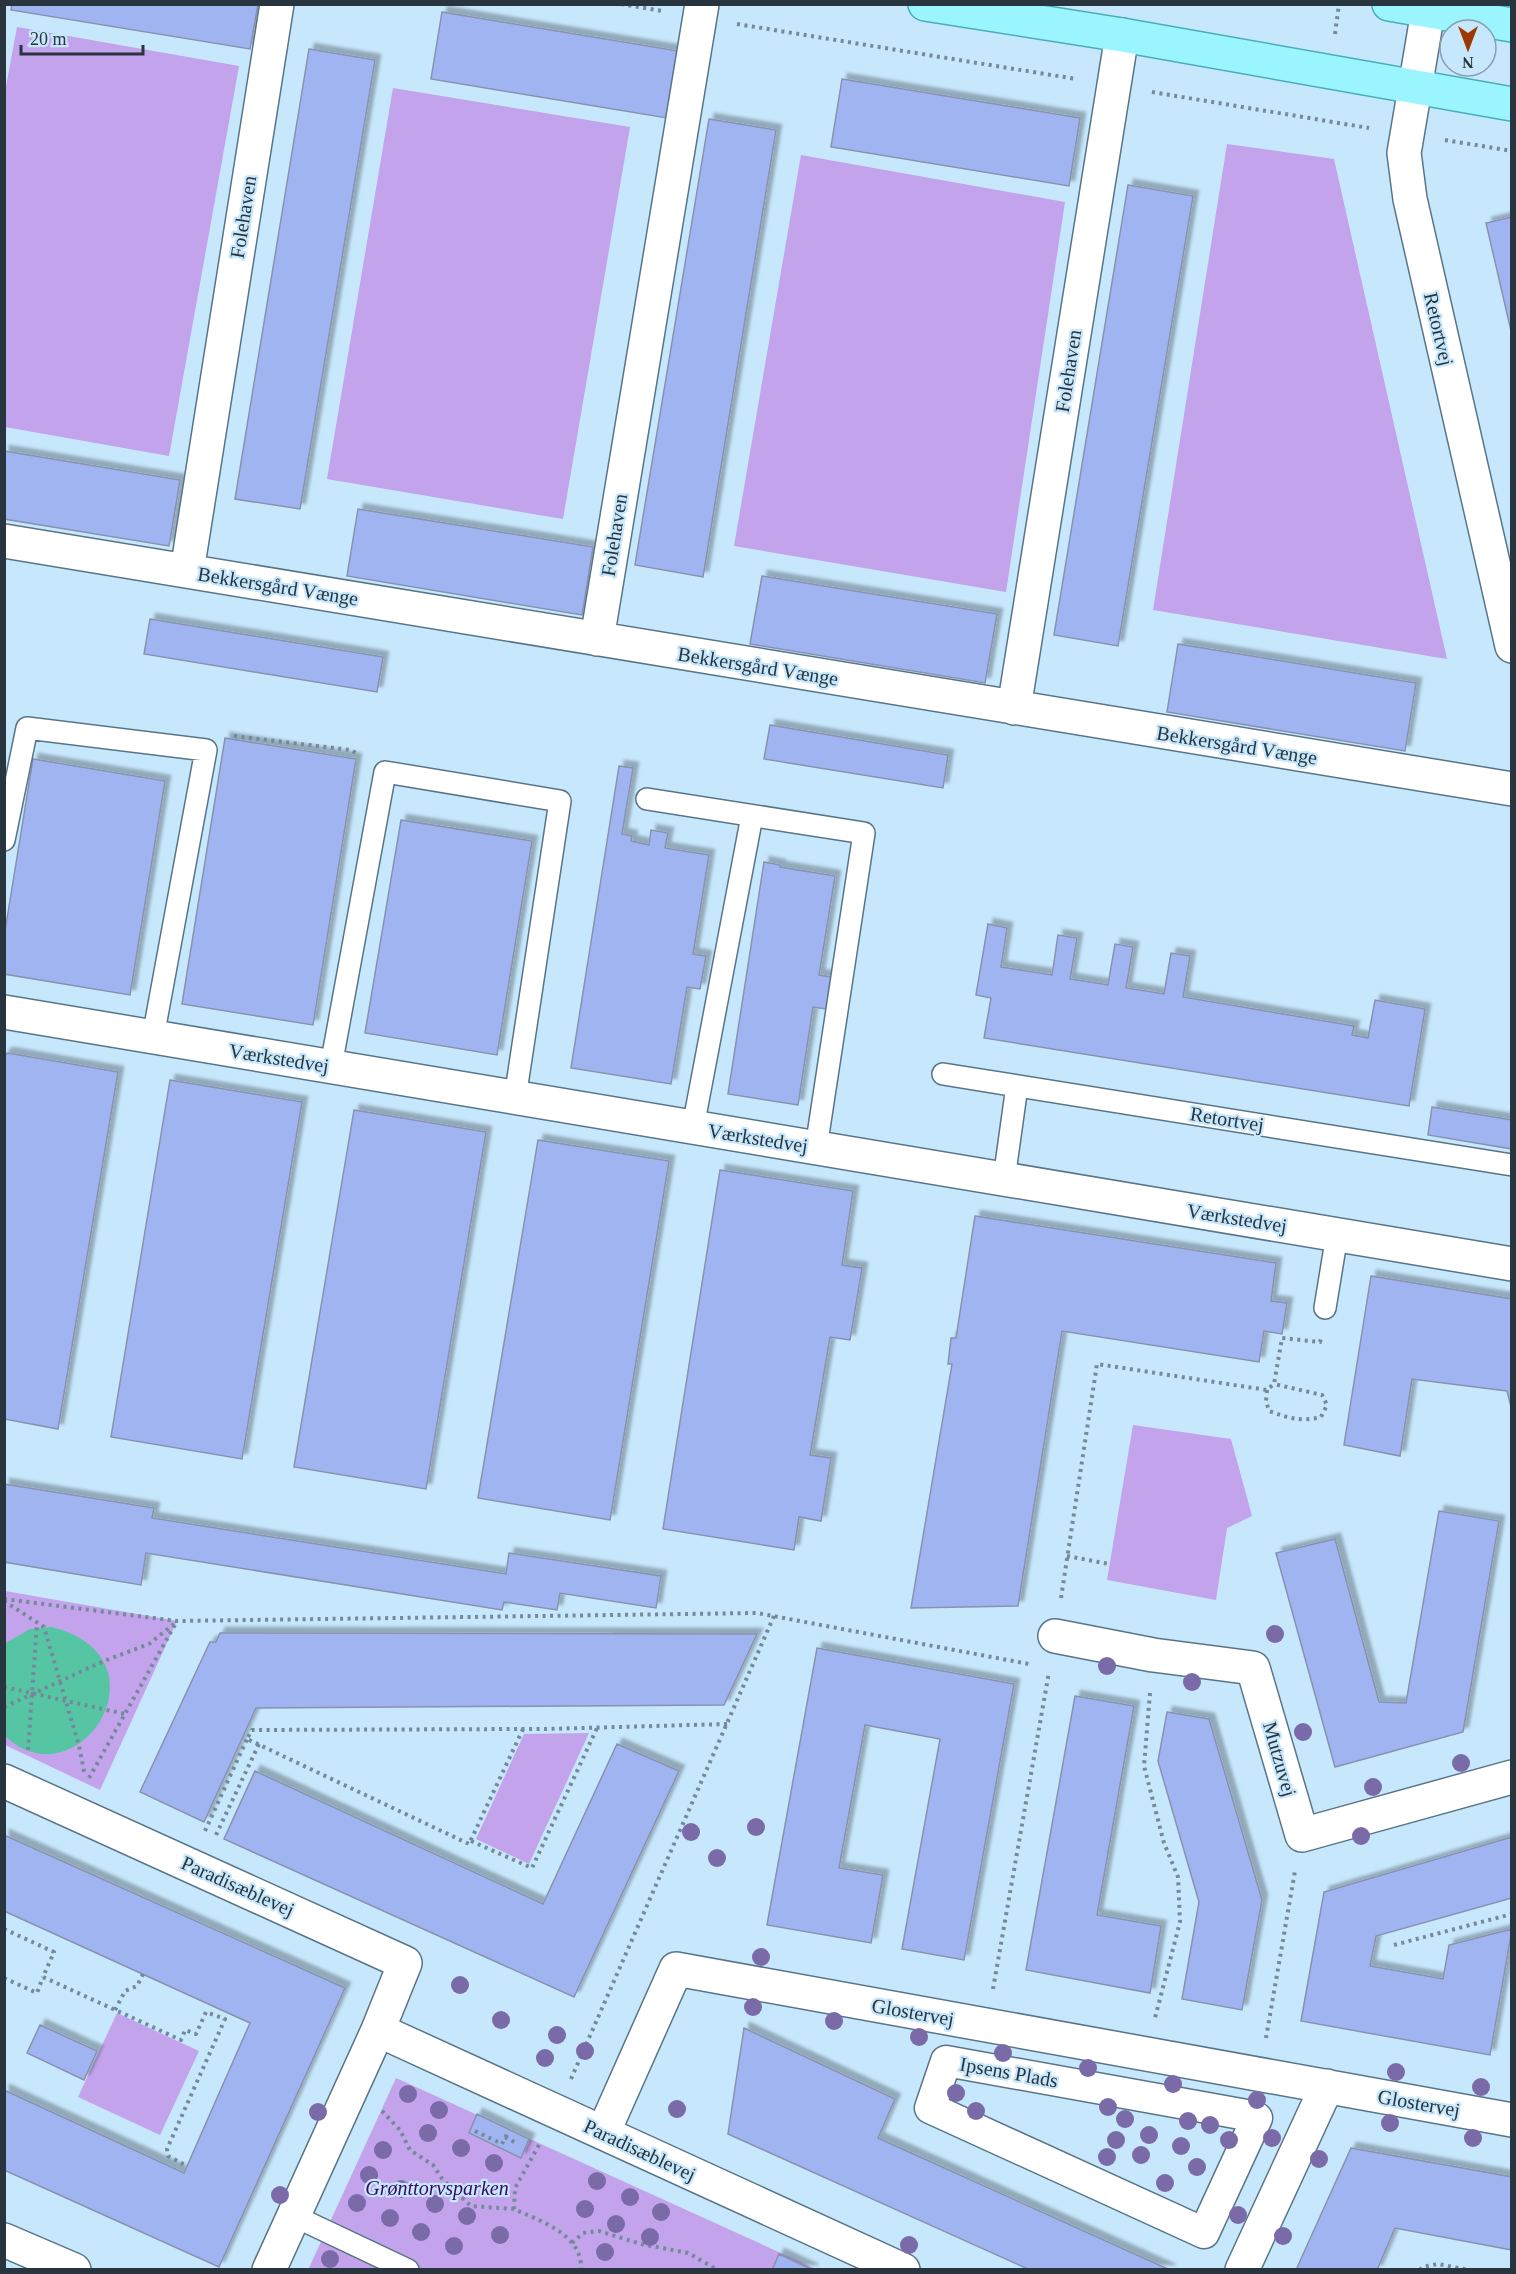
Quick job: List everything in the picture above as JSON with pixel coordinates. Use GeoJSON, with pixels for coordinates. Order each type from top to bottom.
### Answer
{"type":"FeatureCollection","features":[{"type":"Feature","properties":{"kind":"main road"},"geometry":{"type":"LineString","coordinates":[[925,4],[1122,34],[1512,104]]}},
{"type":"Feature","properties":{"kind":"main road"},"geometry":{"type":"LineString","coordinates":[[1389,4],[1512,25]]}},
{"type":"Feature","properties":{"kind":"street","name":"Folehaven"},"geometry":{"type":"LineString","coordinates":[[187,571],[277,4]]}},
{"type":"Feature","properties":{"kind":"street","name":"Folehaven"},"geometry":{"type":"LineString","coordinates":[[597,639],[701,11]]}},
{"type":"Feature","properties":{"kind":"street","name":"Retortvej"},"geometry":{"type":"LineString","coordinates":[[1428,11],[1404,153],[1410,199],[1512,645]]}},
{"type":"Feature","properties":{"kind":"street","name":"Folehaven"},"geometry":{"type":"LineString","coordinates":[[1014,708],[1122,34]]}},
{"type":"Feature","properties":{"kind":"street","name":"Bekkersgård Vænge"},"geometry":{"type":"LineString","coordinates":[[4,541],[1512,789]]}},
{"type":"Feature","properties":{"kind":"street","name":"Værkstedvej"},"geometry":{"type":"LineString","coordinates":[[4,1012],[1512,1264]]}},
{"type":"Feature","properties":{"kind":"street","name":"Mutzuvej"},"geometry":{"type":"LineString","coordinates":[[1055,1636],[1153,1654],[1253,1668],[1302,1834]]}},
{"type":"Feature","properties":{"kind":"street"},"geometry":{"type":"LineString","coordinates":[[1302,1834],[1512,1777]]}},
{"type":"Feature","properties":{"kind":"street","name":"Paradisæblevej"},"geometry":{"type":"LineString","coordinates":[[4,1781],[405,1963],[378,2030],[269,2270]]}},
{"type":"Feature","properties":{"kind":"street","name":"Glostervej"},"geometry":{"type":"LineString","coordinates":[[603,2133],[676,1969],[1512,2120]]}},
{"type":"Feature","properties":{"kind":"street","name":"Paradisæblevej"},"geometry":{"type":"LineString","coordinates":[[378,2030],[903,2270]]}},
{"type":"Feature","properties":{"kind":"street","name":"Ipsens Plads"},"geometry":{"type":"LineString","coordinates":[[946,2061],[1257,2118],[1204,2233],[930,2108],[946,2061]]}},
{"type":"Feature","properties":{"kind":"street"},"geometry":{"type":"LineString","coordinates":[[1242,2270],[1327,2086]]}},
{"type":"Feature","properties":{"kind":"street"},"geometry":{"type":"LineString","coordinates":[[4,2240],[74,2270]]}},
{"type":"Feature","properties":{"kind":"lane"},"geometry":{"type":"LineString","coordinates":[[4,840],[27,728],[206,750],[153,1037]]}},
{"type":"Feature","properties":{"kind":"lane"},"geometry":{"type":"LineString","coordinates":[[331,1066],[385,771],[560,801],[515,1098]]}},
{"type":"Feature","properties":{"kind":"lane"},"geometry":{"type":"LineString","coordinates":[[647,799],[864,833],[816,1148]]}},
{"type":"Feature","properties":{"kind":"lane"},"geometry":{"type":"LineString","coordinates":[[693,1127],[752,816]]}},
{"type":"Feature","properties":{"kind":"lane","name":"Retortvej"},"geometry":{"type":"LineString","coordinates":[[943,1074],[1512,1165]]}},
{"type":"Feature","properties":{"kind":"lane"},"geometry":{"type":"LineString","coordinates":[[1004,1179],[1017,1086]]}},
{"type":"Feature","properties":{"kind":"lane"},"geometry":{"type":"LineString","coordinates":[[1325,1308],[1337,1235]]}},
{"type":"Feature","properties":{"kind":"lane"},"geometry":{"type":"LineString","coordinates":[[294,2216],[408,2270]]}},
{"type":"Feature","properties":{"kind":"path"},"geometry":{"type":"LineString","coordinates":[[621,4],[701,11],[1114,86],[1512,151]]}},
{"type":"Feature","properties":{"kind":"path"},"geometry":{"type":"LineString","coordinates":[[206,750],[214,734],[351,750],[385,771]]}},
{"type":"Feature","properties":{"kind":"path"},"geometry":{"type":"LineString","coordinates":[[1274,1383],[1322,1395],[1327,1405],[1321,1418],[1305,1421],[1287,1418],[1269,1411],[1266,1401],[1267,1390],[1274,1383],[1282,1338],[1320,1342],[1325,1308]]}},
{"type":"Feature","properties":{"kind":"path"},"geometry":{"type":"LineString","coordinates":[[986,2025],[1050,1668],[1096,1364],[1267,1390]]}},
{"type":"Feature","properties":{"kind":"path"},"geometry":{"type":"LineString","coordinates":[[1067,1556],[1109,1564]]}},
{"type":"Feature","properties":{"kind":"path"},"geometry":{"type":"LineString","coordinates":[[4,1600],[177,1621],[757,1613],[1050,1668]]}},
{"type":"Feature","properties":{"kind":"path"},"geometry":{"type":"LineString","coordinates":[[4,1600],[44,1627],[79,1746],[86,1783],[177,1621]]}},
{"type":"Feature","properties":{"kind":"path"},"geometry":{"type":"LineString","coordinates":[[514,2210],[515,2188],[557,2112],[774,1617]]}},
{"type":"Feature","properties":{"kind":"path"},"geometry":{"type":"LineString","coordinates":[[4,1707],[104,1661],[149,1644],[177,1621]]}},
{"type":"Feature","properties":{"kind":"path"},"geometry":{"type":"LineString","coordinates":[[28,1749],[37,1622]]}},
{"type":"Feature","properties":{"kind":"path"},"geometry":{"type":"LineString","coordinates":[[1149,2054],[1158,1996],[1167,1978],[1179,1922],[1178,1877],[1164,1843],[1144,1766],[1153,1654]]}},
{"type":"Feature","properties":{"kind":"path"},"geometry":{"type":"LineString","coordinates":[[4,1687],[125,1714]]}},
{"type":"Feature","properties":{"kind":"path"},"geometry":{"type":"LineString","coordinates":[[206,1827],[252,1730],[523,1729],[727,1724]]}},
{"type":"Feature","properties":{"kind":"path"},"geometry":{"type":"LineString","coordinates":[[471,1841],[532,1869],[597,1728]]}},
{"type":"Feature","properties":{"kind":"path"},"geometry":{"type":"LineString","coordinates":[[247,1739],[469,1844],[523,1729]]}},
{"type":"Feature","properties":{"kind":"path"},"geometry":{"type":"LineString","coordinates":[[200,1869],[259,1743]]}},
{"type":"Feature","properties":{"kind":"path"},"geometry":{"type":"LineString","coordinates":[[1259,2074],[1302,1834]]}},
{"type":"Feature","properties":{"kind":"path"},"geometry":{"type":"LineString","coordinates":[[1394,1945],[1512,1914]]}},
{"type":"Feature","properties":{"kind":"path"},"geometry":{"type":"LineString","coordinates":[[4,1929],[54,1952],[37,1994],[4,1978]]}},
{"type":"Feature","properties":{"kind":"path"},"geometry":{"type":"LineString","coordinates":[[115,2010],[125,1991],[137,1986],[142,1974]]}},
{"type":"Feature","properties":{"kind":"path"},"geometry":{"type":"LineString","coordinates":[[44,1977],[181,2040],[185,2030],[196,2034],[206,2013],[225,2019],[167,2149],[168,2157],[187,2166]]}},
{"type":"Feature","properties":{"kind":"path"},"geometry":{"type":"LineString","coordinates":[[353,2085],[400,2130],[410,2150],[433,2165],[442,2180],[471,2206],[514,2210],[560,2230],[572,2243],[581,2270]]}},
{"type":"Feature","properties":{"kind":"path"},"geometry":{"type":"LineString","coordinates":[[475,2131],[502,2144],[505,2138],[518,2144]]}},
{"type":"Feature","properties":{"kind":"path"},"geometry":{"type":"LineString","coordinates":[[572,2243],[583,2233],[599,2231],[641,2244],[688,2253],[718,2270]]}},
{"type":"Feature","properties":{"kind":"path"},"geometry":{"type":"LineString","coordinates":[[1420,2270],[1422,2266],[1438,2264],[1469,2270]]}},
{"type":"Feature","properties":{"kind":"green space"},"geometry":{"type":"Polygon","coordinates":[[[17,27],[239,66],[169,456],[5,427],[4,97],[17,27]]]}},
{"type":"Feature","properties":{"kind":"green space"},"geometry":{"type":"Polygon","coordinates":[[[393,88],[630,127],[563,519],[327,479],[393,88]]]}},
{"type":"Feature","properties":{"kind":"green space"},"geometry":{"type":"Polygon","coordinates":[[[1227,144],[1334,159],[1447,659],[1153,610],[1227,144]]]}},
{"type":"Feature","properties":{"kind":"green space"},"geometry":{"type":"Polygon","coordinates":[[[801,155],[1065,202],[1006,592],[734,546],[801,155]]]}},
{"type":"Feature","properties":{"kind":"green space"},"geometry":{"type":"Polygon","coordinates":[[[1133,1425],[1231,1439],[1252,1516],[1227,1528],[1216,1600],[1107,1580],[1133,1425]]]}},
{"type":"Feature","properties":{"kind":"green space"},"geometry":{"type":"Polygon","coordinates":[[[5,1591],[177,1621],[100,1790],[5,1745],[5,1591]]]}},
{"type":"Feature","properties":{"kind":"green space"},"geometry":{"type":"Polygon","coordinates":[[[589,1733],[529,1864],[476,1839],[524,1734],[589,1733]]]}},
{"type":"Feature","properties":{"kind":"green space"},"geometry":{"type":"Polygon","coordinates":[[[117,2013],[199,2051],[160,2135],[78,2097],[117,2013]]]}},
{"type":"Feature","properties":{"kind":"green space","name":"Grønttorvsparken"},"geometry":{"type":"Polygon","coordinates":[[[396,2078],[816,2269],[308,2270],[396,2078]]]}},
{"type":"Feature","properties":{"kind":"shaded area"},"geometry":{"type":"Polygon","coordinates":[[[52,1627],[88,1643],[106,1667],[110,1693],[101,1719],[84,1740],[60,1752],[33,1752],[5,1736],[4,1644],[30,1629],[52,1627]]]}},
{"type":"Feature","properties":{"kind":"building"},"geometry":{"type":"Polygon","coordinates":[[[12,4],[258,4],[250,49],[11,10],[12,4]]]}},
{"type":"Feature","properties":{"kind":"building"},"geometry":{"type":"Polygon","coordinates":[[[442,12],[678,51],[667,118],[431,79],[442,12]]]}},
{"type":"Feature","properties":{"kind":"building"},"geometry":{"type":"Polygon","coordinates":[[[309,49],[375,60],[300,509],[235,499],[309,49]]]}},
{"type":"Feature","properties":{"kind":"building"},"geometry":{"type":"Polygon","coordinates":[[[842,79],[1080,118],[1069,186],[831,147],[842,79]]]}},
{"type":"Feature","properties":{"kind":"building"},"geometry":{"type":"Polygon","coordinates":[[[709,119],[776,130],[703,577],[635,565],[709,119]]]}},
{"type":"Feature","properties":{"kind":"building"},"geometry":{"type":"Polygon","coordinates":[[[1128,185],[1193,196],[1118,646],[1054,635],[1128,185]]]}},
{"type":"Feature","properties":{"kind":"building"},"geometry":{"type":"Polygon","coordinates":[[[1512,217],[1512,335],[1486,223],[1512,217]]]}},
{"type":"Feature","properties":{"kind":"building"},"geometry":{"type":"Polygon","coordinates":[[[4,451],[180,480],[169,546],[4,519],[4,451]]]}},
{"type":"Feature","properties":{"kind":"building"},"geometry":{"type":"Polygon","coordinates":[[[358,509],[593,547],[582,615],[347,576],[358,509]]]}},
{"type":"Feature","properties":{"kind":"building"},"geometry":{"type":"Polygon","coordinates":[[[762,576],[997,614],[985,683],[750,644],[762,576]]]}},
{"type":"Feature","properties":{"kind":"building"},"geometry":{"type":"Polygon","coordinates":[[[150,619],[383,657],[377,692],[144,654],[150,619]]]}},
{"type":"Feature","properties":{"kind":"building"},"geometry":{"type":"Polygon","coordinates":[[[1178,644],[1416,683],[1405,751],[1167,712],[1178,644]]]}},
{"type":"Feature","properties":{"kind":"building"},"geometry":{"type":"Polygon","coordinates":[[[770,725],[948,755],[943,788],[764,759],[770,725]]]}},
{"type":"Feature","properties":{"kind":"building"},"geometry":{"type":"Polygon","coordinates":[[[225,738],[356,759],[313,1025],[182,1004],[225,738]]]}},
{"type":"Feature","properties":{"kind":"building"},"geometry":{"type":"Polygon","coordinates":[[[33,759],[165,781],[130,995],[4,974],[4,937],[33,759]]]}},
{"type":"Feature","properties":{"kind":"building"},"geometry":{"type":"Polygon","coordinates":[[[619,766],[633,768],[622,834],[632,836],[631,841],[649,845],[651,830],[668,833],[665,848],[709,855],[693,954],[706,956],[700,989],[687,987],[671,1084],[571,1068],[619,766]]]}},
{"type":"Feature","properties":{"kind":"building"},"geometry":{"type":"Polygon","coordinates":[[[401,820],[532,841],[497,1055],[365,1033],[401,820]]]}},
{"type":"Feature","properties":{"kind":"building"},"geometry":{"type":"Polygon","coordinates":[[[764,862],[780,865],[780,867],[835,876],[819,975],[832,977],[826,1009],[813,1007],[798,1105],[728,1094],[764,862]]]}},
{"type":"Feature","properties":{"kind":"building"},"geometry":{"type":"Polygon","coordinates":[[[988,924],[1007,928],[1001,967],[1052,975],[1058,935],[1077,938],[1070,979],[1108,985],[1115,944],[1133,947],[1126,988],[1164,994],[1171,953],[1190,956],[1183,997],[1354,1026],[1352,1035],[1368,1038],[1375,1000],[1425,1009],[1409,1106],[984,1038],[991,998],[976,995],[988,924]]]}},
{"type":"Feature","properties":{"kind":"building"},"geometry":{"type":"Polygon","coordinates":[[[8,1053],[118,1072],[58,1429],[4,1419],[4,1055],[8,1053]]]}},
{"type":"Feature","properties":{"kind":"building"},"geometry":{"type":"Polygon","coordinates":[[[170,1080],[302,1102],[242,1459],[111,1437],[170,1080]]]}},
{"type":"Feature","properties":{"kind":"building"},"geometry":{"type":"Polygon","coordinates":[[[1432,1107],[1512,1120],[1512,1149],[1428,1135],[1432,1107]]]}},
{"type":"Feature","properties":{"kind":"building"},"geometry":{"type":"Polygon","coordinates":[[[354,1110],[486,1132],[426,1489],[294,1467],[354,1110]]]}},
{"type":"Feature","properties":{"kind":"building"},"geometry":{"type":"Polygon","coordinates":[[[538,1140],[669,1161],[610,1520],[478,1498],[538,1140]]]}},
{"type":"Feature","properties":{"kind":"building"},"geometry":{"type":"Polygon","coordinates":[[[720,1170],[853,1191],[842,1265],[862,1268],[850,1340],[830,1337],[810,1455],[831,1458],[821,1521],[799,1517],[794,1550],[663,1529],[720,1170]]]}},
{"type":"Feature","properties":{"kind":"building"},"geometry":{"type":"Polygon","coordinates":[[[975,1216],[1276,1263],[1271,1301],[1287,1303],[1282,1334],[1264,1331],[1259,1362],[1062,1331],[1018,1606],[911,1608],[952,1364],[948,1364],[951,1338],[956,1338],[975,1216]]]}},
{"type":"Feature","properties":{"kind":"building"},"geometry":{"type":"Polygon","coordinates":[[[1371,1276],[1512,1299],[1512,1411],[1507,1391],[1412,1379],[1400,1456],[1344,1445],[1371,1276]]]}},
{"type":"Feature","properties":{"kind":"building"},"geometry":{"type":"Polygon","coordinates":[[[4,1484],[154,1508],[152,1518],[506,1574],[509,1553],[661,1576],[656,1608],[560,1593],[557,1610],[504,1602],[502,1610],[146,1553],[141,1585],[4,1562],[4,1484]]]}},
{"type":"Feature","properties":{"kind":"building"},"geometry":{"type":"Polygon","coordinates":[[[1439,1511],[1499,1521],[1463,1732],[1335,1767],[1276,1553],[1335,1539],[1379,1702],[1406,1703],[1439,1511]]]}},
{"type":"Feature","properties":{"kind":"building"},"geometry":{"type":"Polygon","coordinates":[[[220,1633],[757,1634],[724,1705],[256,1708],[204,1822],[140,1792],[210,1642],[216,1642],[220,1633]]]}},
{"type":"Feature","properties":{"kind":"building"},"geometry":{"type":"Polygon","coordinates":[[[817,1648],[1014,1684],[964,1960],[902,1949],[940,1739],[865,1725],[839,1868],[883,1875],[871,1943],[767,1925],[817,1648]]]}},
{"type":"Feature","properties":{"kind":"building"},"geometry":{"type":"Polygon","coordinates":[[[1075,1696],[1134,1706],[1097,1915],[1161,1926],[1150,1993],[1026,1970],[1075,1696]]]}},
{"type":"Feature","properties":{"kind":"building"},"geometry":{"type":"Polygon","coordinates":[[[1167,1712],[1209,1719],[1262,1900],[1242,2010],[1182,1999],[1199,1902],[1158,1761],[1167,1712]]]}},
{"type":"Feature","properties":{"kind":"building"},"geometry":{"type":"Polygon","coordinates":[[[617,1744],[679,1771],[574,1997],[224,1839],[255,1771],[543,1904],[617,1744]]]}},
{"type":"Feature","properties":{"kind":"building"},"geometry":{"type":"Polygon","coordinates":[[[4,1835],[345,1988],[219,2267],[4,2170],[4,2090],[184,2173],[250,2023],[4,1911],[4,1835]]]}},
{"type":"Feature","properties":{"kind":"building"},"geometry":{"type":"Polygon","coordinates":[[[1512,1837],[1512,1898],[1376,1936],[1370,1966],[1443,1979],[1449,1945],[1512,1929],[1490,2055],[1301,2021],[1324,1892],[1512,1837]]]}},
{"type":"Feature","properties":{"kind":"building"},"geometry":{"type":"Polygon","coordinates":[[[40,2025],[97,2051],[84,2080],[27,2053],[40,2025]]]}},
{"type":"Feature","properties":{"kind":"building"},"geometry":{"type":"Polygon","coordinates":[[[744,2028],[895,2099],[878,2138],[1170,2270],[1030,2270],[728,2134],[744,2028]]]}},
{"type":"Feature","properties":{"kind":"building"},"geometry":{"type":"Polygon","coordinates":[[[477,2114],[529,2139],[521,2158],[469,2133],[477,2114]]]}},
{"type":"Feature","properties":{"kind":"building"},"geometry":{"type":"Polygon","coordinates":[[[1351,2148],[1512,2177],[1512,2250],[1395,2228],[1377,2270],[1296,2270],[1351,2148]]]}},
{"type":"Feature","properties":{"kind":"building"},"geometry":{"type":"Polygon","coordinates":[[[779,2254],[813,2270],[772,2270],[779,2254]]]}}]}
